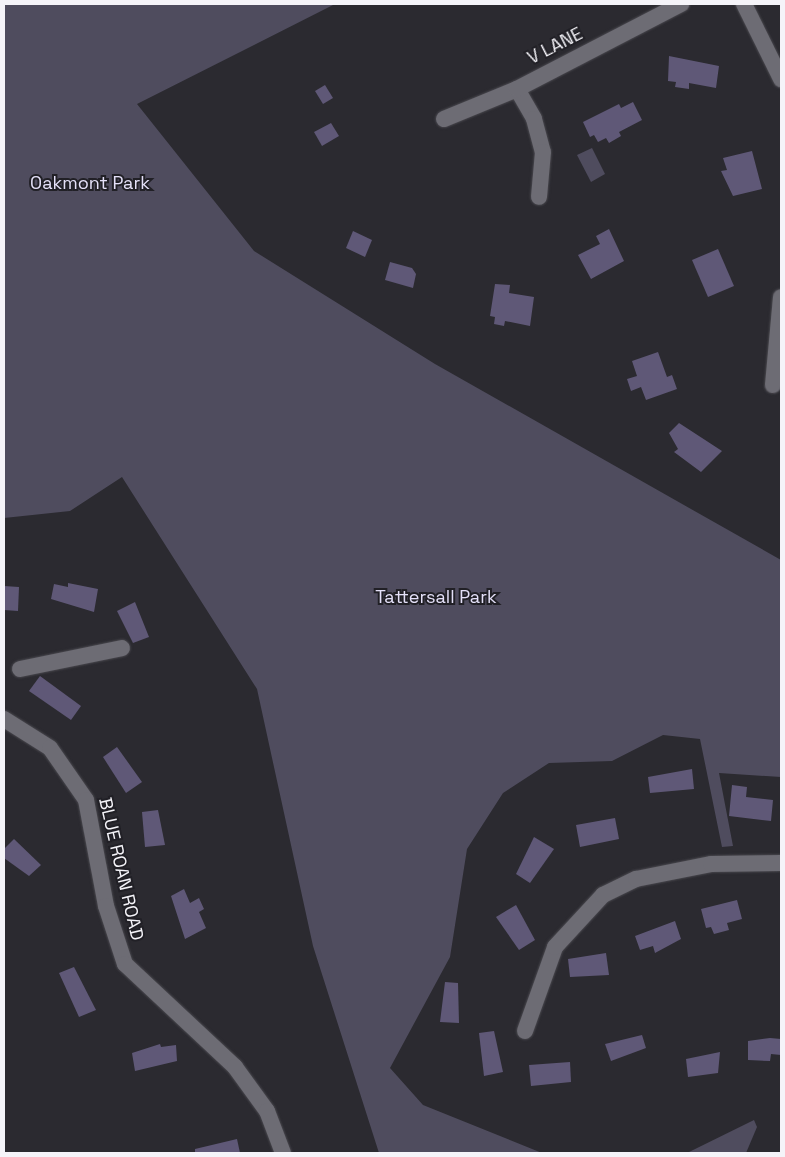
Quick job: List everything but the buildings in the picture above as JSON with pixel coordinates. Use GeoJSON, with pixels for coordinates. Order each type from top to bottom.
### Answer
{"type":"FeatureCollection","features":[{"type":"Feature","properties":{"kind":"street","name":"V LANE"},"geometry":{"type":"LineString","coordinates":[[444,119],[517,89],[681,4]]}},
{"type":"Feature","properties":{"kind":"street"},"geometry":{"type":"LineString","coordinates":[[744,4],[781,79]]}},
{"type":"Feature","properties":{"kind":"street"},"geometry":{"type":"LineString","coordinates":[[517,89],[534,119],[543,152],[539,197]]}},
{"type":"Feature","properties":{"kind":"street"},"geometry":{"type":"LineString","coordinates":[[773,385],[781,297]]}},
{"type":"Feature","properties":{"kind":"street"},"geometry":{"type":"LineString","coordinates":[[20,669],[122,648]]}},
{"type":"Feature","properties":{"kind":"street","name":"BLUE ROAN ROAD"},"geometry":{"type":"LineString","coordinates":[[4,719],[50,748],[74,777],[86,800],[106,906],[125,964],[234,1067],[267,1111],[283,1153]]}},
{"type":"Feature","properties":{"kind":"street"},"geometry":{"type":"LineString","coordinates":[[525,1031],[555,947],[603,895],[636,879],[711,864],[781,862]]}},
{"type":"Feature","properties":{"kind":"green space","name":"Tattersall Park"},"geometry":{"type":"Polygon","coordinates":[[[4,4],[335,4],[137,104],[254,251],[435,364],[781,560],[781,777],[719,773],[733,846],[722,847],[700,739],[663,735],[612,761],[549,763],[503,793],[467,849],[450,957],[390,1068],[423,1105],[542,1153],[379,1153],[313,946],[257,689],[122,477],[70,511],[4,518],[4,4]]]}},
{"type":"Feature","properties":{"kind":"green space"},"geometry":{"type":"Polygon","coordinates":[[[592,148],[605,174],[591,182],[577,155],[592,148]]]}},
{"type":"Feature","properties":{"kind":"green space"},"geometry":{"type":"Polygon","coordinates":[[[754,1120],[757,1127],[746,1153],[687,1153],[754,1120]]]}},
{"type":"Feature","properties":{"kind":"park label","name":"Oakmont Park"},"geometry":{"type":"Point","coordinates":[90,183]}}]}
